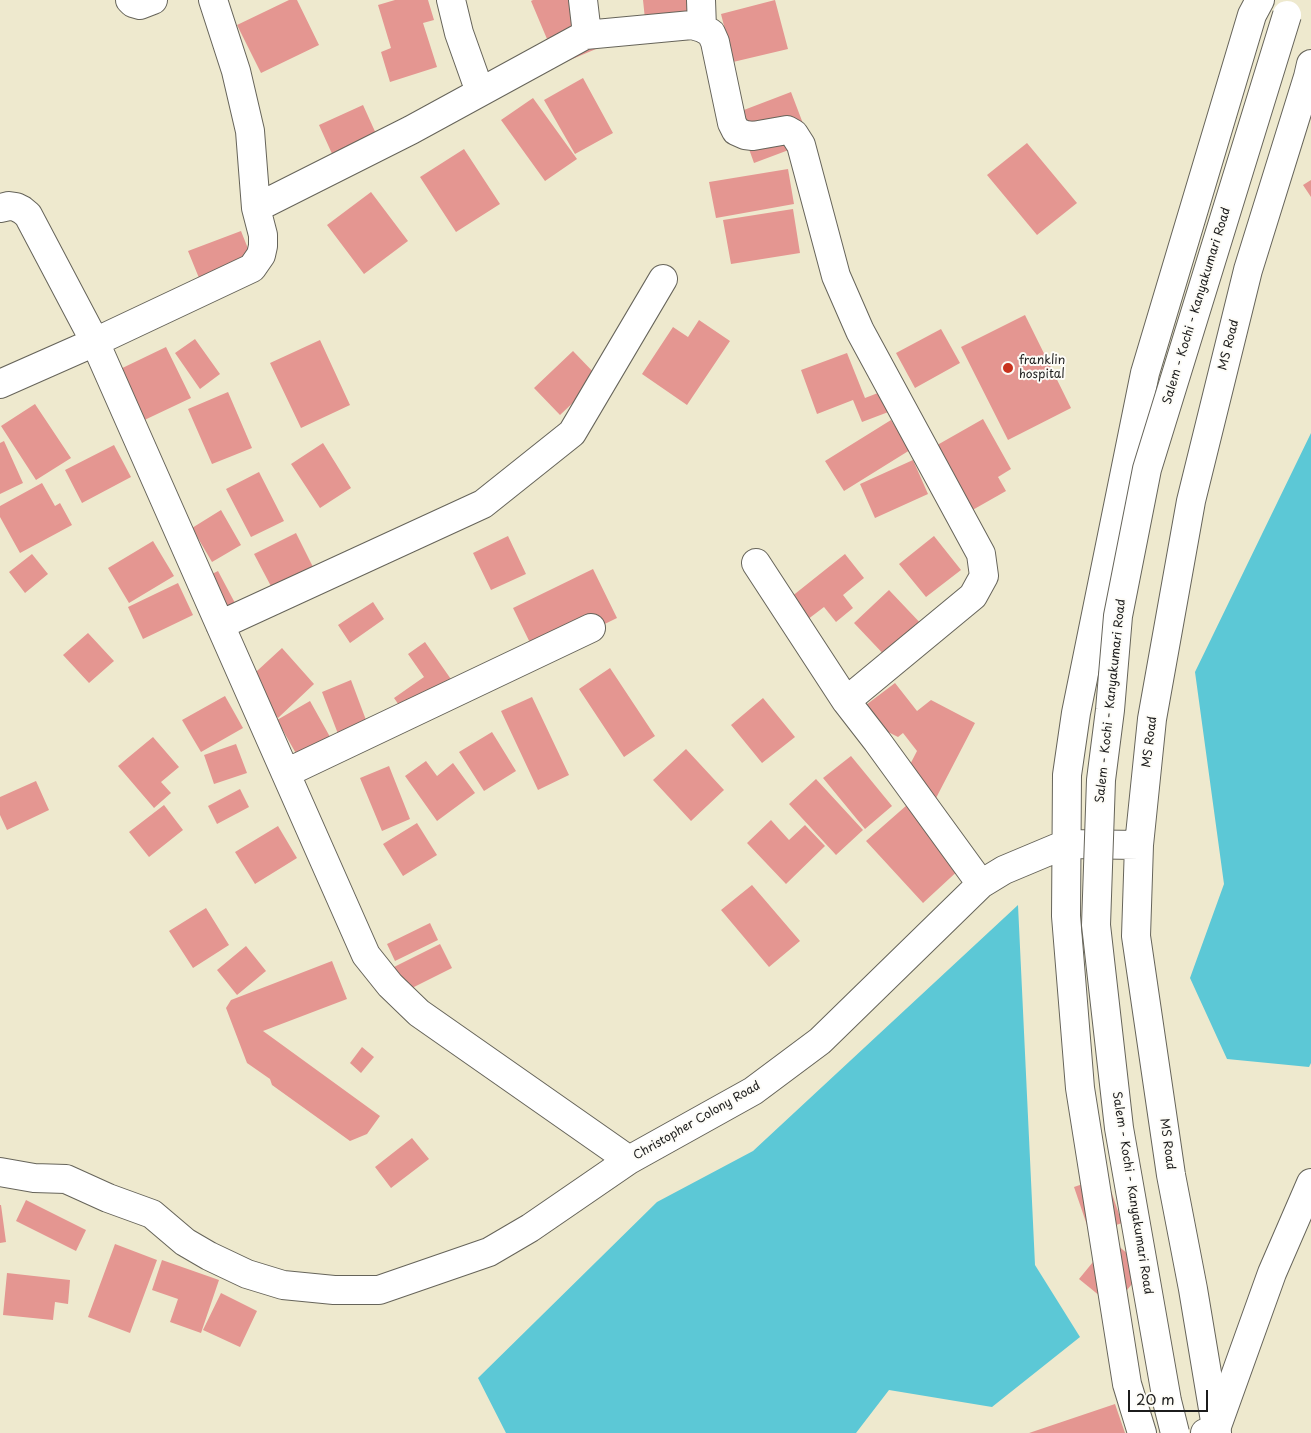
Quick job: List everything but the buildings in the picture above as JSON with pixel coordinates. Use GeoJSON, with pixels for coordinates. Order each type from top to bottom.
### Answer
{"type":"FeatureCollection","features":[{"type":"Feature","properties":{"kind":"main road"},"geometry":{"type":"LineString","coordinates":[[130,0],[132,3],[144,5],[154,0]]}},
{"type":"Feature","properties":{"kind":"main road"},"geometry":{"type":"LineString","coordinates":[[0,384],[95,342],[252,268],[261,254],[263,236],[256,208],[250,131],[236,71],[213,0]]}},
{"type":"Feature","properties":{"kind":"main road"},"geometry":{"type":"LineString","coordinates":[[451,0],[459,33],[480,92]]}},
{"type":"Feature","properties":{"kind":"main road"},"geometry":{"type":"LineString","coordinates":[[582,0],[587,34]]}},
{"type":"Feature","properties":{"kind":"main road"},"geometry":{"type":"LineString","coordinates":[[701,0],[702,28]]}},
{"type":"Feature","properties":{"kind":"main road"},"geometry":{"type":"LineString","coordinates":[[1142,1433],[1127,1384],[1080,1088],[1066,916],[1067,775],[1076,713],[1145,373],[1252,15],[1260,0]]}},
{"type":"Feature","properties":{"kind":"main road","name":"Salem - Kochi - Kanyakumari Road"},"geometry":{"type":"LineString","coordinates":[[1175,1433],[1167,1401],[1118,1119],[1096,925],[1101,780],[1110,710],[1118,616],[1148,469],[1287,15]]}},
{"type":"Feature","properties":{"kind":"main road"},"geometry":{"type":"LineString","coordinates":[[256,208],[411,130],[587,34],[692,25],[711,33],[715,42],[732,123],[736,130],[745,136],[787,130],[794,134],[801,145],[836,276],[860,331],[981,554],[984,576],[972,596],[846,701]]}},
{"type":"Feature","properties":{"kind":"main road","name":"MS Road"},"geometry":{"type":"LineString","coordinates":[[1213,1432],[1193,1289],[1171,1174],[1136,936],[1139,845],[1152,719],[1191,501],[1248,270],[1311,64]]}},
{"type":"Feature","properties":{"kind":"main road"},"geometry":{"type":"LineString","coordinates":[[0,208],[16,207],[28,215],[33,222],[95,342],[366,954],[390,986],[419,1013],[629,1160]]}},
{"type":"Feature","properties":{"kind":"main road"},"geometry":{"type":"LineString","coordinates":[[220,625],[483,504],[572,433],[663,279]]}},
{"type":"Feature","properties":{"kind":"main road"},"geometry":{"type":"LineString","coordinates":[[756,563],[846,701],[981,884]]}},
{"type":"Feature","properties":{"kind":"main road"},"geometry":{"type":"LineString","coordinates":[[286,774],[591,628]]}},
{"type":"Feature","properties":{"kind":"main road","name":"Christopher Colony Road"},"geometry":{"type":"LineString","coordinates":[[0,1172],[34,1178],[66,1179],[108,1198],[152,1214],[185,1242],[246,1274],[283,1285],[334,1290],[380,1290],[489,1252],[530,1228],[629,1160],[752,1091],[820,1042],[981,884],[1004,870],[1066,844],[1139,845]]}},
{"type":"Feature","properties":{"kind":"main road"},"geometry":{"type":"LineString","coordinates":[[1213,1432],[1272,1273],[1311,1183]]}},
{"type":"Feature","properties":{"kind":"water"},"geometry":{"type":"Polygon","coordinates":[[[1311,433],[1311,1063],[1309,1067],[1227,1059],[1190,978],[1224,884],[1195,672],[1311,433]]]}},
{"type":"Feature","properties":{"kind":"water"},"geometry":{"type":"Polygon","coordinates":[[[1018,905],[1035,1265],[1080,1337],[992,1407],[889,1390],[856,1433],[506,1433],[478,1378],[657,1202],[753,1151],[1018,905]]]}},
{"type":"Feature","properties":{"kind":"place","name":"franklin hospital"},"geometry":{"type":"Point","coordinates":[1008,368]}}]}
